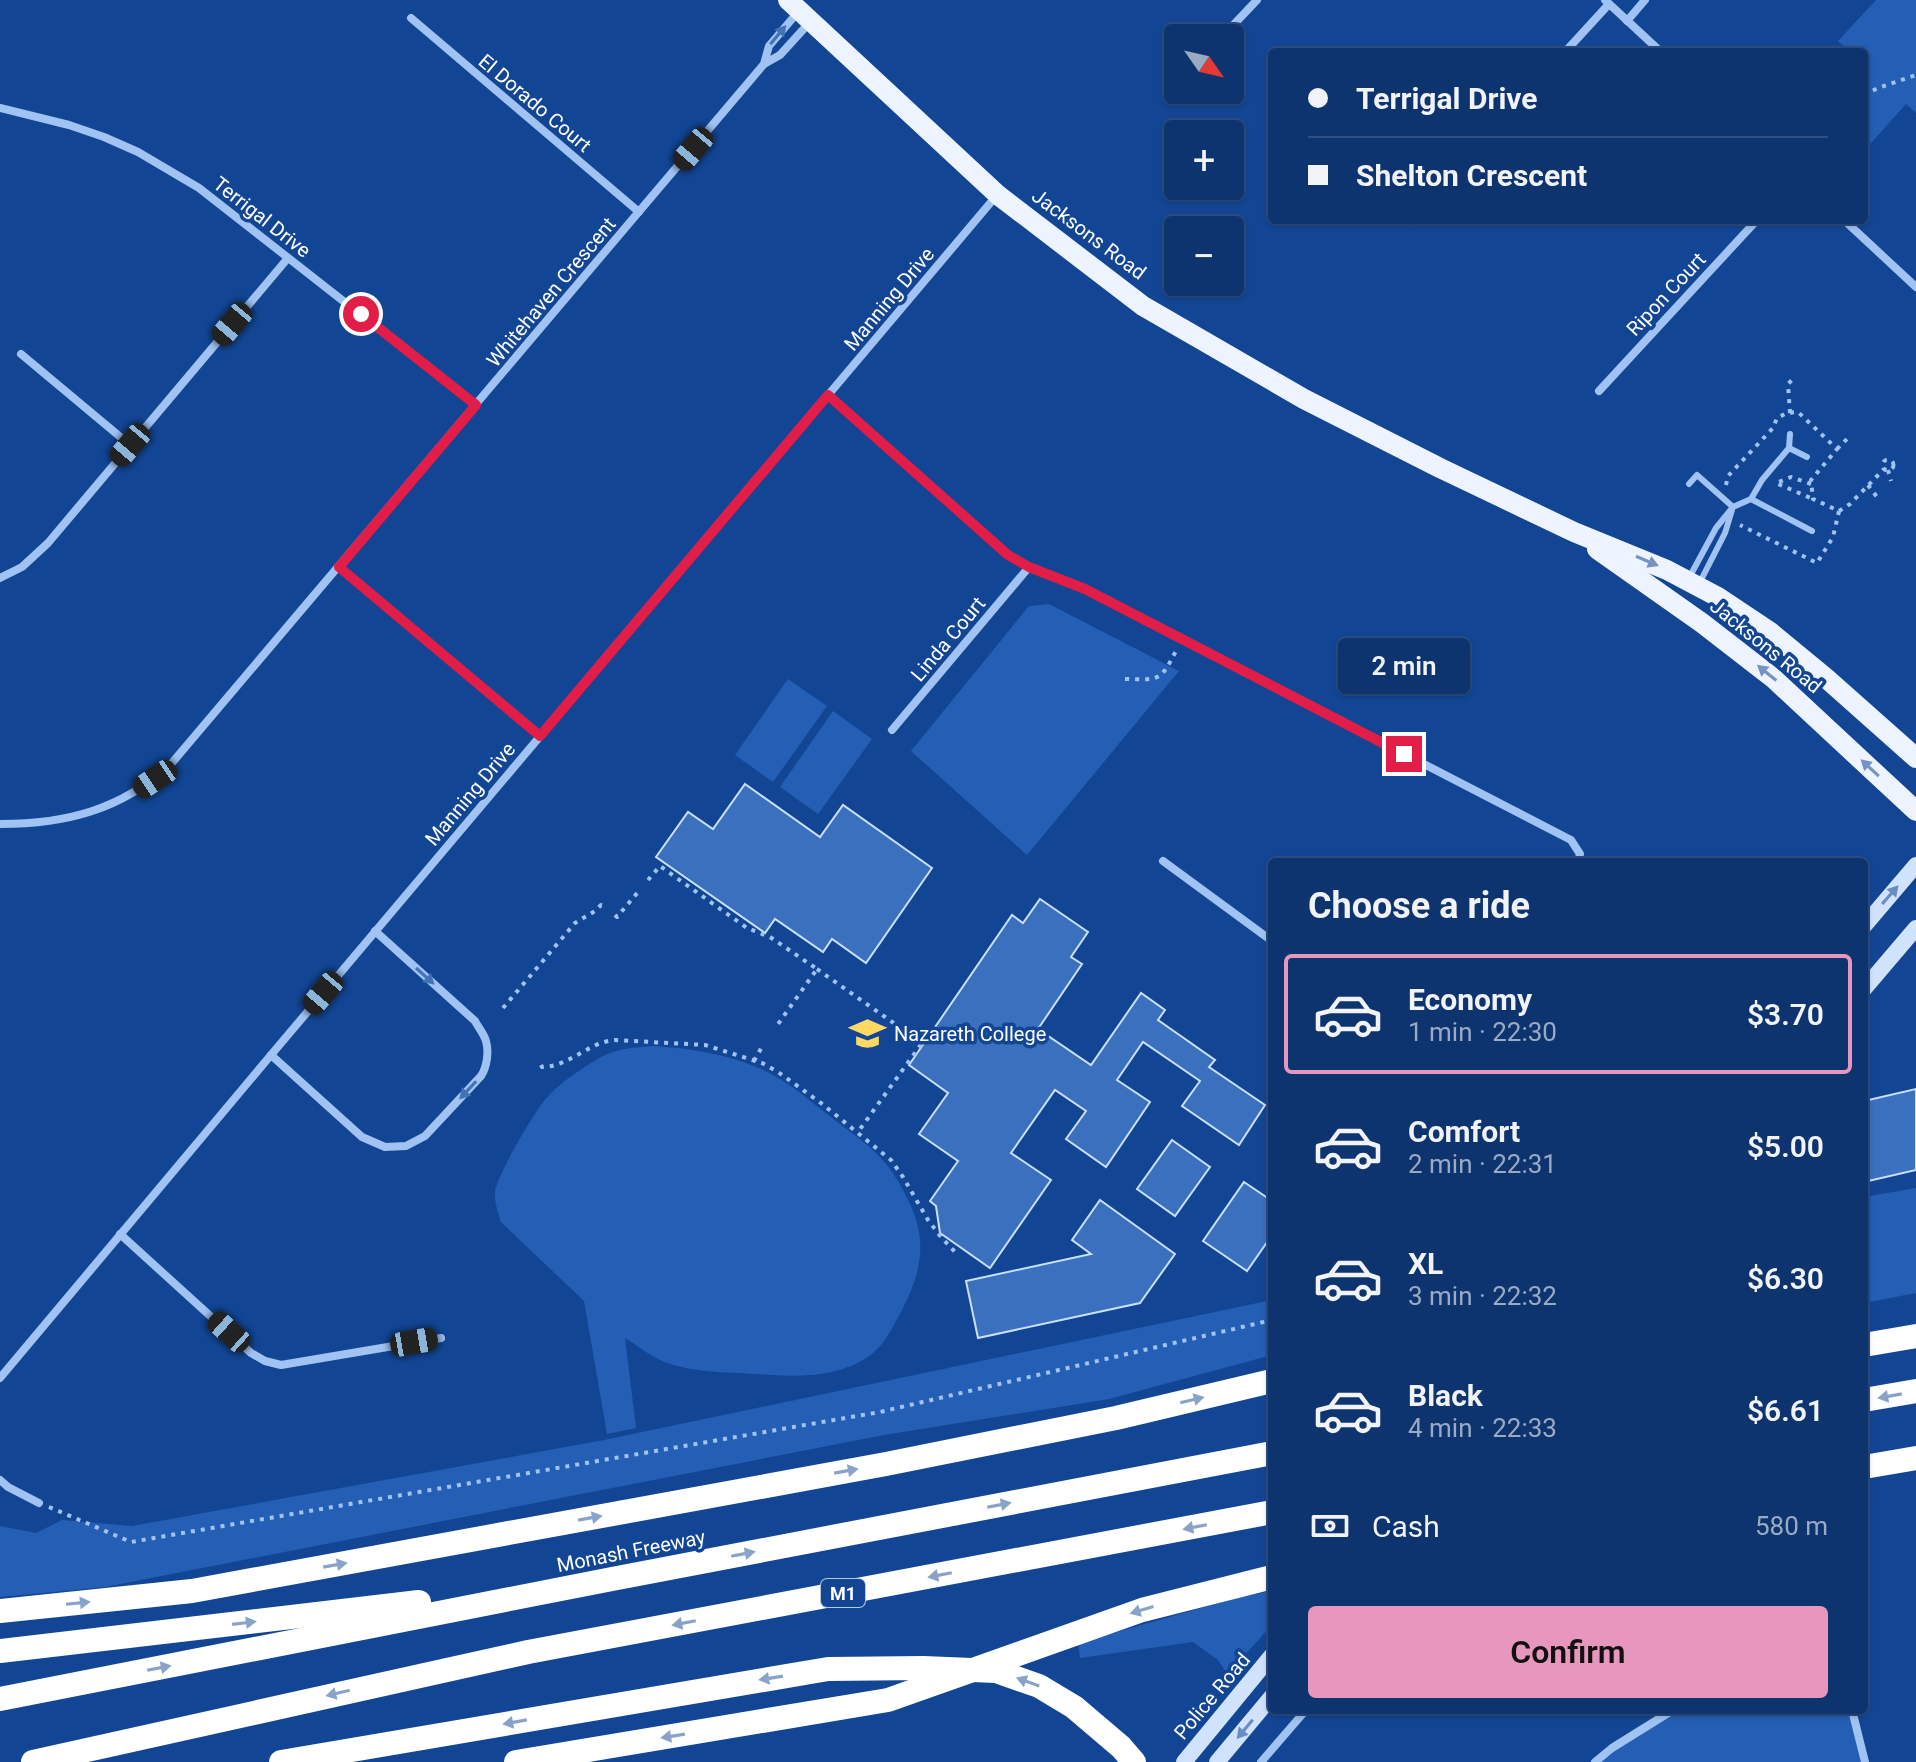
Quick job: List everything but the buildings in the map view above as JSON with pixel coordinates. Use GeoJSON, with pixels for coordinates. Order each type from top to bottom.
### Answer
{"type":"FeatureCollection","features":[{"type":"Feature","properties":{"kind":"highway"},"geometry":{"type":"LineString","coordinates":[[1868,1344],[1916,1336]]}},
{"type":"Feature","properties":{"kind":"highway"},"geometry":{"type":"LineString","coordinates":[[0,1611],[192,1591],[886,1464],[1116,1418],[1268,1382]]}},
{"type":"Feature","properties":{"kind":"highway"},"geometry":{"type":"LineString","coordinates":[[1868,1399],[1916,1391]]}},
{"type":"Feature","properties":{"kind":"highway","name":"Monash Freeway"},"geometry":{"type":"LineString","coordinates":[[0,1699],[1268,1454]]}},
{"type":"Feature","properties":{"kind":"highway"},"geometry":{"type":"LineString","coordinates":[[1868,1466],[1916,1458]]}},
{"type":"Feature","properties":{"kind":"highway","name":"M1"},"geometry":{"type":"LineString","coordinates":[[33,1762],[528,1652],[1268,1513]]}},
{"type":"Feature","properties":{"kind":"highway"},"geometry":{"type":"LineString","coordinates":[[516,1762],[888,1700],[1142,1610],[1268,1578]]}},
{"type":"Feature","properties":{"kind":"highway"},"geometry":{"type":"LineString","coordinates":[[0,1651],[612,1579]]}},
{"type":"Feature","properties":{"kind":"highway"},"geometry":{"type":"LineString","coordinates":[[281,1762],[828,1669],[923,1668],[996,1671],[1039,1686],[1074,1707],[1134,1762]]}},
{"type":"Feature","properties":{"kind":"highway"},"geometry":{"type":"LineString","coordinates":[[1074,1707],[1101,1741],[1111,1762]]}},
{"type":"Feature","properties":{"kind":"main road","name":"Jacksons Road"},"geometry":{"type":"LineString","coordinates":[[800,10],[998,195],[1143,306],[1304,399],[1440,468],[1574,532],[1638,557],[1718,597],[1769,631],[1916,758]]}},
{"type":"Feature","properties":{"kind":"main road","name":"Jacksons Road"},"geometry":{"type":"LineString","coordinates":[[1574,532],[1773,678],[1916,811]]}},
{"type":"Feature","properties":{"kind":"main road"},"geometry":{"type":"LineString","coordinates":[[1868,921],[1916,865]]}},
{"type":"Feature","properties":{"kind":"main road"},"geometry":{"type":"LineString","coordinates":[[1868,984],[1915,929]]}},
{"type":"Feature","properties":{"kind":"main road","name":"Police Road"},"geometry":{"type":"LineString","coordinates":[[1184,1762],[1268,1660]]}},
{"type":"Feature","properties":{"kind":"main road"},"geometry":{"type":"LineString","coordinates":[[1217,1762],[1268,1701]]}},
{"type":"Feature","properties":{"kind":"street"},"geometry":{"type":"LineString","coordinates":[[1234,24],[1257,0]]}},
{"type":"Feature","properties":{"kind":"street"},"geometry":{"type":"LineString","coordinates":[[1627,21],[1645,0]]}},
{"type":"Feature","properties":{"kind":"street"},"geometry":{"type":"LineString","coordinates":[[1568,48],[1607,2],[1657,48]]}},
{"type":"Feature","properties":{"kind":"street","name":"Whitehaven Crescent"},"geometry":{"type":"LineString","coordinates":[[0,824],[44,822],[89,813],[112,804],[155,779],[190,742],[764,64],[780,55],[800,10]]}},
{"type":"Feature","properties":{"kind":"street","name":"Whitehaven Crescent"},"geometry":{"type":"LineString","coordinates":[[764,64],[769,46],[800,10]]}},
{"type":"Feature","properties":{"kind":"street","name":"El Dorado Court"},"geometry":{"type":"LineString","coordinates":[[411,18],[639,212]]}},
{"type":"Feature","properties":{"kind":"street","name":"Terrigal Drive"},"geometry":{"type":"LineString","coordinates":[[0,108],[104,137],[138,152],[199,188],[476,405]]}},
{"type":"Feature","properties":{"kind":"street","name":"Manning Drive"},"geometry":{"type":"LineString","coordinates":[[0,1378],[998,195]]}},
{"type":"Feature","properties":{"kind":"street","name":"Ripon Court"},"geometry":{"type":"LineString","coordinates":[[1599,391],[1753,224]]}},
{"type":"Feature","properties":{"kind":"street"},"geometry":{"type":"LineString","coordinates":[[1848,224],[1916,287]]}},
{"type":"Feature","properties":{"kind":"street"},"geometry":{"type":"LineString","coordinates":[[0,578],[22,567],[41,550],[288,258]]}},
{"type":"Feature","properties":{"kind":"street"},"geometry":{"type":"LineString","coordinates":[[21,354],[130,445]]}},
{"type":"Feature","properties":{"kind":"street"},"geometry":{"type":"LineString","coordinates":[[828,395],[995,545],[1029,567],[1085,589],[1571,840],[1580,854],[1579,858]]}},
{"type":"Feature","properties":{"kind":"street"},"geometry":{"type":"LineString","coordinates":[[339,567],[540,736]]}},
{"type":"Feature","properties":{"kind":"street","name":"Linda Court"},"geometry":{"type":"LineString","coordinates":[[892,730],[1029,567]]}},
{"type":"Feature","properties":{"kind":"street"},"geometry":{"type":"LineString","coordinates":[[1163,861],[1268,938]]}},
{"type":"Feature","properties":{"kind":"street"},"geometry":{"type":"LineString","coordinates":[[271,1055],[362,1137],[385,1147],[406,1146],[425,1136],[481,1076],[486,1068],[486,1041],[475,1021],[375,931]]}},
{"type":"Feature","properties":{"kind":"street"},"geometry":{"type":"LineString","coordinates":[[120,1234],[251,1353],[274,1365],[441,1338]]}},
{"type":"Feature","properties":{"kind":"street"},"geometry":{"type":"LineString","coordinates":[[0,1480],[39,1503]]}},
{"type":"Feature","properties":{"kind":"street"},"geometry":{"type":"LineString","coordinates":[[1261,1762],[1303,1714]]}},
{"type":"Feature","properties":{"kind":"street"},"geometry":{"type":"LineString","coordinates":[[1595,1762],[1667,1714]]}},
{"type":"Feature","properties":{"kind":"street"},"geometry":{"type":"LineString","coordinates":[[1853,1714],[1865,1762]]}},
{"type":"Feature","properties":{"kind":"lane"},"geometry":{"type":"LineString","coordinates":[[1693,583],[1716,528],[1733,507],[1751,499],[1762,480],[1789,448],[1790,434]]}},
{"type":"Feature","properties":{"kind":"lane"},"geometry":{"type":"LineString","coordinates":[[1789,448],[1807,457]]}},
{"type":"Feature","properties":{"kind":"lane"},"geometry":{"type":"LineString","coordinates":[[1689,484],[1697,475],[1733,507]]}},
{"type":"Feature","properties":{"kind":"lane"},"geometry":{"type":"LineString","coordinates":[[1751,499],[1812,531]]}},
{"type":"Feature","properties":{"kind":"lane"},"geometry":{"type":"LineString","coordinates":[[1693,583],[1725,533],[1733,507]]}},
{"type":"Feature","properties":{"kind":"path"},"geometry":{"type":"LineString","coordinates":[[1868,93],[1916,75]]}},
{"type":"Feature","properties":{"kind":"path"},"geometry":{"type":"LineString","coordinates":[[1790,413],[1788,384],[1792,380]]}},
{"type":"Feature","properties":{"kind":"path"},"geometry":{"type":"LineString","coordinates":[[1725,491],[1728,476],[1773,428],[1777,418],[1790,413],[1798,412],[1837,449]]}},
{"type":"Feature","properties":{"kind":"path"},"geometry":{"type":"LineString","coordinates":[[1813,499],[1811,480],[1849,437]]}},
{"type":"Feature","properties":{"kind":"path"},"geometry":{"type":"LineString","coordinates":[[1734,535],[1740,525],[1817,563],[1833,537],[1839,511],[1850,504],[1883,466],[1891,481]]}},
{"type":"Feature","properties":{"kind":"path"},"geometry":{"type":"LineString","coordinates":[[1811,484],[1791,477],[1776,483],[1839,511]]}},
{"type":"Feature","properties":{"kind":"path"},"geometry":{"type":"LineString","coordinates":[[1864,477],[1877,497]]}},
{"type":"Feature","properties":{"kind":"path"},"geometry":{"type":"LineString","coordinates":[[1125,679],[1154,680],[1164,673],[1181,639]]}},
{"type":"Feature","properties":{"kind":"path"},"geometry":{"type":"LineString","coordinates":[[648,880],[660,866],[747,928],[770,937],[922,1043],[858,1133]]}},
{"type":"Feature","properties":{"kind":"path"},"geometry":{"type":"LineString","coordinates":[[615,915],[617,917],[638,892]]}},
{"type":"Feature","properties":{"kind":"path"},"geometry":{"type":"LineString","coordinates":[[503,1008],[575,923],[603,906]]}},
{"type":"Feature","properties":{"kind":"path"},"geometry":{"type":"LineString","coordinates":[[776,1027],[817,969]]}},
{"type":"Feature","properties":{"kind":"path"},"geometry":{"type":"LineString","coordinates":[[541,1065],[552,1067],[597,1044],[615,1040],[705,1045],[770,1068],[891,1160],[928,1220],[956,1253]]}},
{"type":"Feature","properties":{"kind":"path"},"geometry":{"type":"LineString","coordinates":[[754,1061],[763,1045]]}},
{"type":"Feature","properties":{"kind":"path"},"geometry":{"type":"LineString","coordinates":[[39,1503],[131,1542],[880,1412],[1268,1321]]}},
{"type":"Feature","properties":{"kind":"shaded area"},"geometry":{"type":"Polygon","coordinates":[[[1876,0],[1916,0],[1916,113],[1906,104],[1868,147],[1868,48],[1846,48],[1838,41],[1876,0]]]}},
{"type":"Feature","properties":{"kind":"shaded area"},"geometry":{"type":"Polygon","coordinates":[[[1049,604],[1179,671],[1027,855],[911,751],[1029,606],[1049,604]]]}},
{"type":"Feature","properties":{"kind":"shaded area"},"geometry":{"type":"Polygon","coordinates":[[[788,679],[827,706],[773,782],[735,755],[788,679]]]}},
{"type":"Feature","properties":{"kind":"shaded area"},"geometry":{"type":"Polygon","coordinates":[[[833,711],[872,739],[818,814],[780,787],[833,711]]]}},
{"type":"Feature","properties":{"kind":"shaded area"},"geometry":{"type":"Polygon","coordinates":[[[655,1046],[719,1055],[766,1071],[858,1138],[887,1165],[902,1188],[918,1226],[920,1255],[914,1283],[882,1344],[861,1361],[833,1372],[787,1376],[692,1369],[656,1358],[625,1338],[636,1428],[607,1434],[584,1301],[501,1222],[495,1191],[528,1126],[556,1089],[607,1054],[628,1048],[655,1046]]]}},
{"type":"Feature","properties":{"kind":"shaded area"},"geometry":{"type":"Polygon","coordinates":[[[1916,1188],[1916,1293],[1868,1302],[1868,1196],[1916,1188]]]}},
{"type":"Feature","properties":{"kind":"shaded area"},"geometry":{"type":"Polygon","coordinates":[[[1268,1301],[1268,1356],[1109,1399],[884,1435],[105,1587],[0,1597],[0,1526],[36,1533],[62,1520],[132,1526],[604,1440],[1268,1301]]]}},
{"type":"Feature","properties":{"kind":"shaded area"},"geometry":{"type":"Polygon","coordinates":[[[1268,1592],[1268,1629],[1227,1674],[1218,1660],[1193,1642],[1080,1658],[1078,1643],[1268,1592]]]}},
{"type":"Feature","properties":{"kind":"shaded area"},"geometry":{"type":"Polygon","coordinates":[[[1667,1714],[1853,1714],[1865,1762],[1595,1762],[1667,1714]]]}},
{"type":"Feature","properties":{"kind":"place","name":"Nazareth College"},"geometry":{"type":"Point","coordinates":[868,1034]}},
{"type":"Feature","properties":{"kind":"route"},"geometry":{"type":"LineString","coordinates":[[361,314],[476,405],[339,567],[540,736],[828,395],[1008,555],[1029,567],[1085,589],[1404,754]]}}]}
